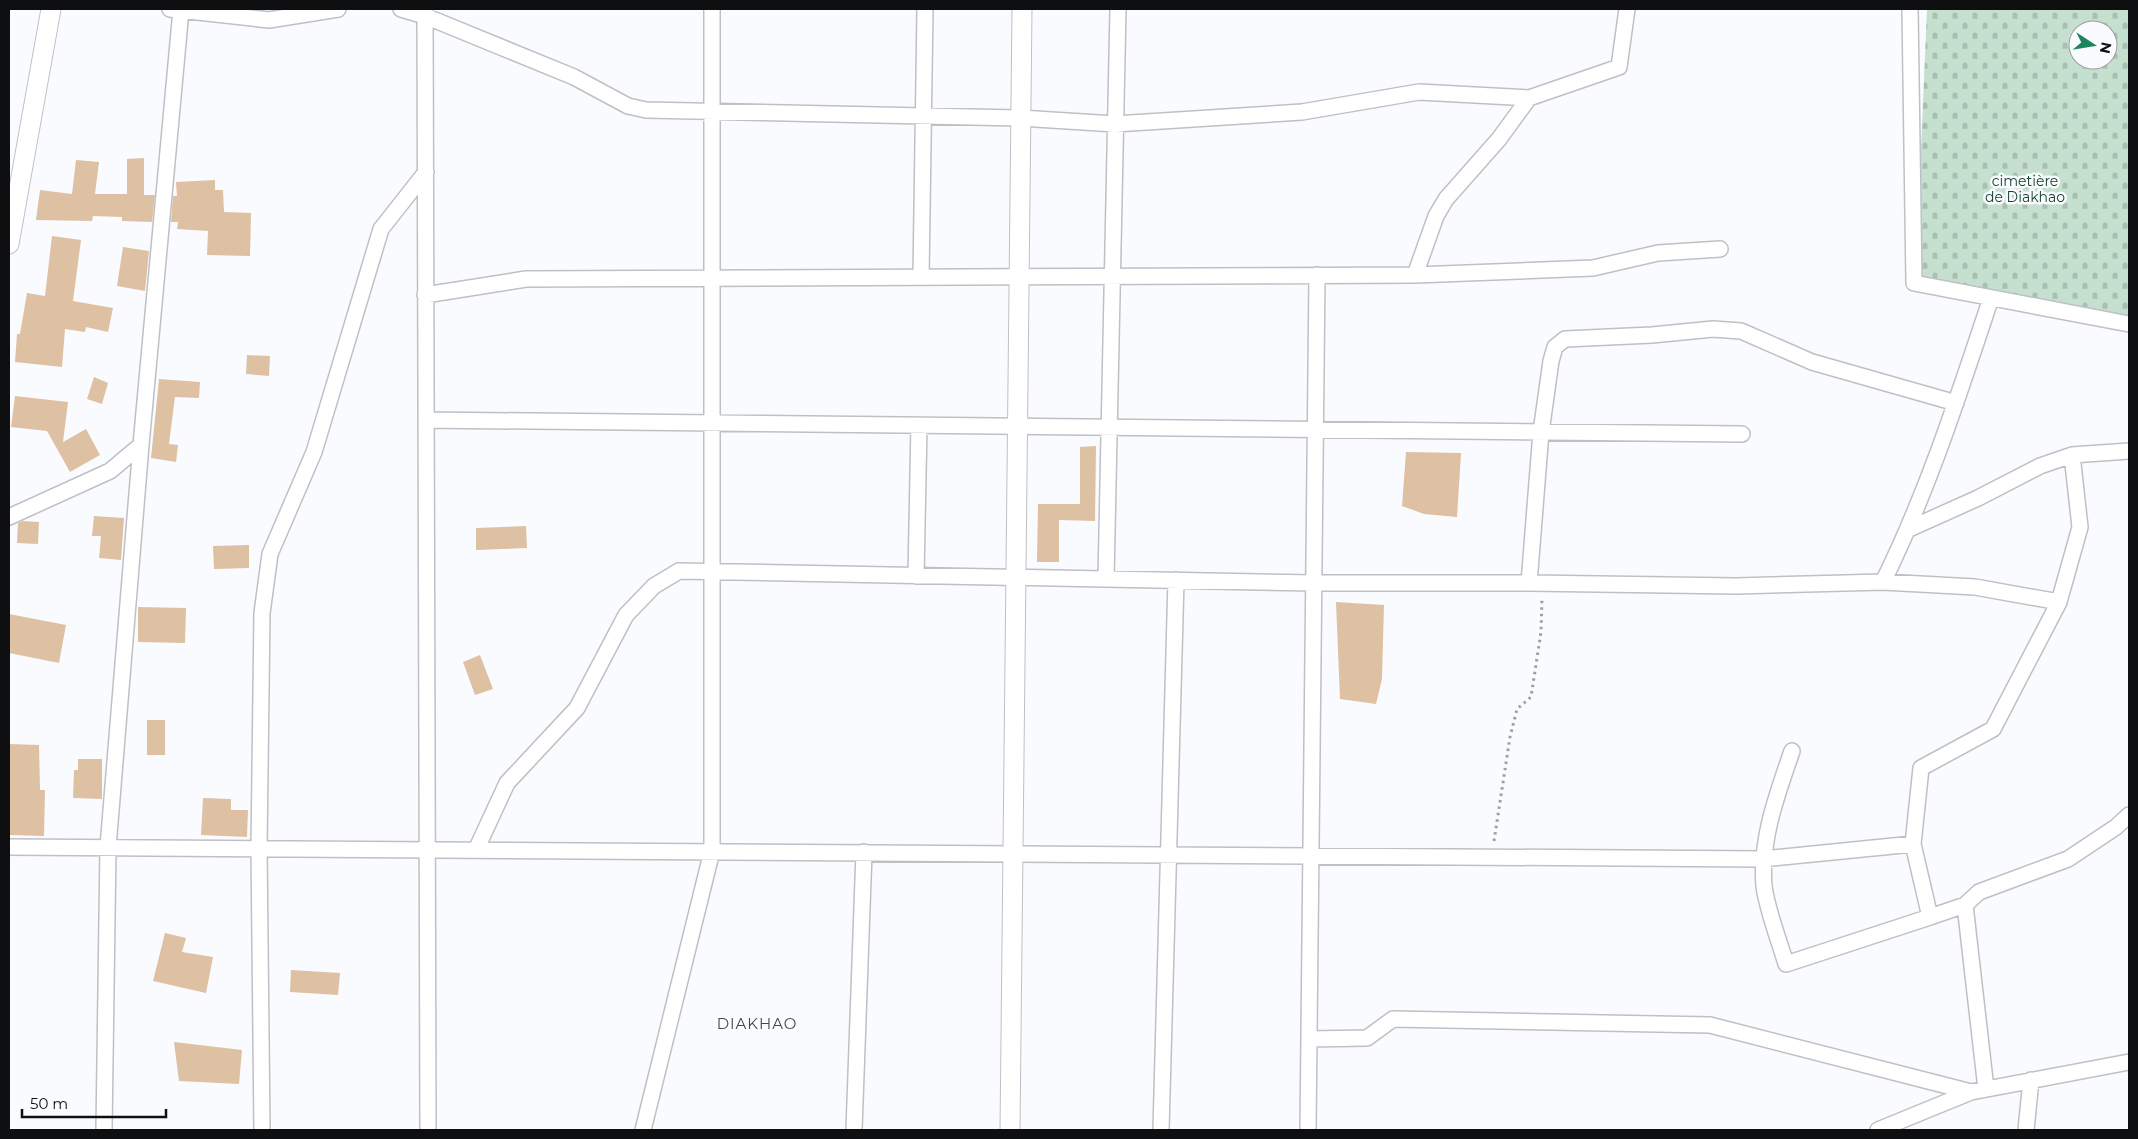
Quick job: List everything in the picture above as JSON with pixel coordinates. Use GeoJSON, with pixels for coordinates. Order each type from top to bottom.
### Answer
{"type":"FeatureCollection","features":[{"type":"Feature","properties":{"kind":"street"},"geometry":{"type":"LineString","coordinates":[[9,244],[51,9]]}},
{"type":"Feature","properties":{"kind":"street"},"geometry":{"type":"LineString","coordinates":[[104,1130],[108,847],[176,9],[269,20],[338,9]]}},
{"type":"Feature","properties":{"kind":"street"},"geometry":{"type":"LineString","coordinates":[[401,9],[425,12],[574,77],[628,106],[646,110],[1020,118],[1115,124],[1302,112],[1419,92],[1530,98],[1620,66],[1627,9]]}},
{"type":"Feature","properties":{"kind":"street"},"geometry":{"type":"LineString","coordinates":[[642,1130],[712,851],[712,9]]}},
{"type":"Feature","properties":{"kind":"street"},"geometry":{"type":"LineString","coordinates":[[921,277],[925,9]]}},
{"type":"Feature","properties":{"kind":"street"},"geometry":{"type":"LineString","coordinates":[[1010,1130],[1022,9]]}},
{"type":"Feature","properties":{"kind":"street"},"geometry":{"type":"LineString","coordinates":[[1106,579],[1118,9]]}},
{"type":"Feature","properties":{"kind":"street"},"geometry":{"type":"LineString","coordinates":[[1910,9],[1914,283],[2129,324]]}},
{"type":"Feature","properties":{"kind":"street"},"geometry":{"type":"LineString","coordinates":[[425,12],[428,1130]]}},
{"type":"Feature","properties":{"kind":"street"},"geometry":{"type":"LineString","coordinates":[[1416,275],[1436,216],[1446,199],[1499,139],[1530,98]]}},
{"type":"Feature","properties":{"kind":"street"},"geometry":{"type":"LineString","coordinates":[[262,1130],[259,848],[262,613],[270,554],[314,452],[382,229],[426,172]]}},
{"type":"Feature","properties":{"kind":"street"},"geometry":{"type":"LineString","coordinates":[[425,295],[526,279],[1416,275],[1593,268],[1658,254],[1720,249]]}},
{"type":"Feature","properties":{"kind":"street"},"geometry":{"type":"LineString","coordinates":[[1308,1130],[1318,275]]}},
{"type":"Feature","properties":{"kind":"street"},"geometry":{"type":"LineString","coordinates":[[1883,582],[1909,529],[1956,403],[1991,298]]}},
{"type":"Feature","properties":{"kind":"street"},"geometry":{"type":"LineString","coordinates":[[1536,583],[1541,432],[1551,361],[1555,347],[1565,340],[1713,329],[1741,331],[1812,362],[1956,403]]}},
{"type":"Feature","properties":{"kind":"street"},"geometry":{"type":"LineString","coordinates":[[426,420],[1742,434]]}},
{"type":"Feature","properties":{"kind":"street"},"geometry":{"type":"LineString","coordinates":[[916,576],[918,425]]}},
{"type":"Feature","properties":{"kind":"street"},"geometry":{"type":"LineString","coordinates":[[9,517],[110,471],[141,446]]}},
{"type":"Feature","properties":{"kind":"street"},"geometry":{"type":"LineString","coordinates":[[1909,529],[1978,498],[2040,466],[2072,455],[2129,451]]}},
{"type":"Feature","properties":{"kind":"street"},"geometry":{"type":"LineString","coordinates":[[1930,916],[1913,844],[1921,768],[1993,729],[2059,602],[2080,526],[2072,455]]}},
{"type":"Feature","properties":{"kind":"street"},"geometry":{"type":"LineString","coordinates":[[476,850],[507,783],[577,708],[626,615],[654,586],[679,571],[712,570],[916,576],[1314,583],[1536,583],[1736,586],[1883,582],[1975,587],[2059,602]]}},
{"type":"Feature","properties":{"kind":"street"},"geometry":{"type":"LineString","coordinates":[[1161,1130],[1176,580]]}},
{"type":"Feature","properties":{"kind":"street"},"geometry":{"type":"LineString","coordinates":[[1792,751],[1772,806],[1763,859],[1764,888],[1786,964],[1965,905],[1979,892],[2068,859],[2116,827],[2129,815]]}},
{"type":"Feature","properties":{"kind":"street"},"geometry":{"type":"LineString","coordinates":[[9,846],[1763,859],[1913,844]]}},
{"type":"Feature","properties":{"kind":"street"},"geometry":{"type":"LineString","coordinates":[[854,1130],[864,852]]}},
{"type":"Feature","properties":{"kind":"street"},"geometry":{"type":"LineString","coordinates":[[1965,905],[1986,1089]]}},
{"type":"Feature","properties":{"kind":"street"},"geometry":{"type":"LineString","coordinates":[[1309,1039],[1367,1038],[1393,1019],[1710,1025],[1971,1092]]}},
{"type":"Feature","properties":{"kind":"street"},"geometry":{"type":"LineString","coordinates":[[1878,1130],[1971,1092],[2129,1062]]}},
{"type":"Feature","properties":{"kind":"street"},"geometry":{"type":"LineString","coordinates":[[2026,1130],[2031,1080]]}},
{"type":"Feature","properties":{"kind":"path"},"geometry":{"type":"LineString","coordinates":[[1491,857],[1517,709],[1531,697],[1541,632],[1536,583]]}},
{"type":"Feature","properties":{"kind":"green space","name":"cimetière de Diakhao"},"geometry":{"type":"Polygon","coordinates":[[[1927,9],[2129,9],[2129,319],[1924,278],[1916,266],[1927,9]]]}},
{"type":"Feature","properties":{"kind":"building"},"geometry":{"type":"Polygon","coordinates":[[[144,158],[144,195],[155,195],[152,222],[122,221],[122,217],[93,216],[92,221],[36,220],[40,190],[72,194],[76,160],[99,162],[95,194],[127,194],[127,159],[144,158]]]}},
{"type":"Feature","properties":{"kind":"building"},"geometry":{"type":"Polygon","coordinates":[[[215,180],[215,190],[223,190],[224,212],[251,213],[250,256],[207,255],[208,231],[177,229],[178,222],[171,222],[173,196],[177,196],[176,182],[215,180]]]}},
{"type":"Feature","properties":{"kind":"building"},"geometry":{"type":"Polygon","coordinates":[[[52,236],[81,240],[73,301],[113,308],[108,332],[86,327],[85,332],[65,329],[62,367],[15,362],[17,334],[20,334],[27,293],[45,296],[52,236]]]}},
{"type":"Feature","properties":{"kind":"building"},"geometry":{"type":"Polygon","coordinates":[[[123,247],[149,251],[145,291],[117,286],[123,247]]]}},
{"type":"Feature","properties":{"kind":"building"},"geometry":{"type":"Polygon","coordinates":[[[247,355],[270,356],[269,376],[246,374],[247,355]]]}},
{"type":"Feature","properties":{"kind":"building"},"geometry":{"type":"Polygon","coordinates":[[[94,377],[108,383],[102,404],[87,399],[94,377]]]}},
{"type":"Feature","properties":{"kind":"building"},"geometry":{"type":"Polygon","coordinates":[[[159,379],[200,382],[199,398],[175,397],[169,444],[178,445],[176,462],[151,458],[159,379]]]}},
{"type":"Feature","properties":{"kind":"building"},"geometry":{"type":"Polygon","coordinates":[[[15,396],[68,402],[63,442],[86,429],[100,455],[70,472],[47,431],[11,427],[15,396]]]}},
{"type":"Feature","properties":{"kind":"building"},"geometry":{"type":"Polygon","coordinates":[[[1096,446],[1095,521],[1059,520],[1059,562],[1037,562],[1038,504],[1080,504],[1080,447],[1096,446]]]}},
{"type":"Feature","properties":{"kind":"building"},"geometry":{"type":"Polygon","coordinates":[[[1406,452],[1461,453],[1457,517],[1424,514],[1402,506],[1406,452]]]}},
{"type":"Feature","properties":{"kind":"building"},"geometry":{"type":"Polygon","coordinates":[[[94,516],[124,518],[121,560],[99,558],[101,536],[92,536],[94,516]]]}},
{"type":"Feature","properties":{"kind":"building"},"geometry":{"type":"Polygon","coordinates":[[[23,521],[39,522],[38,544],[17,543],[18,523],[23,521]]]}},
{"type":"Feature","properties":{"kind":"building"},"geometry":{"type":"Polygon","coordinates":[[[526,526],[527,548],[476,550],[476,528],[526,526]]]}},
{"type":"Feature","properties":{"kind":"building"},"geometry":{"type":"Polygon","coordinates":[[[249,545],[249,568],[214,569],[213,546],[249,545]]]}},
{"type":"Feature","properties":{"kind":"building"},"geometry":{"type":"Polygon","coordinates":[[[1336,602],[1384,605],[1382,679],[1376,704],[1340,699],[1336,602]]]}},
{"type":"Feature","properties":{"kind":"building"},"geometry":{"type":"Polygon","coordinates":[[[138,607],[186,608],[185,643],[138,642],[138,607]]]}},
{"type":"Feature","properties":{"kind":"building"},"geometry":{"type":"Polygon","coordinates":[[[9,614],[66,625],[59,663],[9,653],[9,614]]]}},
{"type":"Feature","properties":{"kind":"building"},"geometry":{"type":"Polygon","coordinates":[[[480,655],[493,689],[475,695],[463,662],[480,655]]]}},
{"type":"Feature","properties":{"kind":"building"},"geometry":{"type":"Polygon","coordinates":[[[147,720],[165,720],[165,755],[147,755],[147,720]]]}},
{"type":"Feature","properties":{"kind":"building"},"geometry":{"type":"Polygon","coordinates":[[[9,744],[39,745],[40,790],[45,790],[44,836],[9,835],[9,744]]]}},
{"type":"Feature","properties":{"kind":"building"},"geometry":{"type":"Polygon","coordinates":[[[78,759],[102,759],[102,799],[73,798],[74,770],[78,770],[78,759]]]}},
{"type":"Feature","properties":{"kind":"building"},"geometry":{"type":"Polygon","coordinates":[[[203,798],[231,799],[231,810],[248,810],[247,837],[201,835],[203,798]]]}},
{"type":"Feature","properties":{"kind":"building"},"geometry":{"type":"Polygon","coordinates":[[[165,933],[186,938],[182,952],[213,957],[206,993],[153,981],[165,933]]]}},
{"type":"Feature","properties":{"kind":"building"},"geometry":{"type":"Polygon","coordinates":[[[291,970],[340,973],[338,995],[290,992],[291,970]]]}},
{"type":"Feature","properties":{"kind":"building"},"geometry":{"type":"Polygon","coordinates":[[[174,1042],[242,1050],[239,1084],[179,1081],[174,1042]]]}},
{"type":"Feature","properties":{"kind":"district","name":"DIAKHAO"},"geometry":{"type":"Point","coordinates":[757,1024]}}]}
